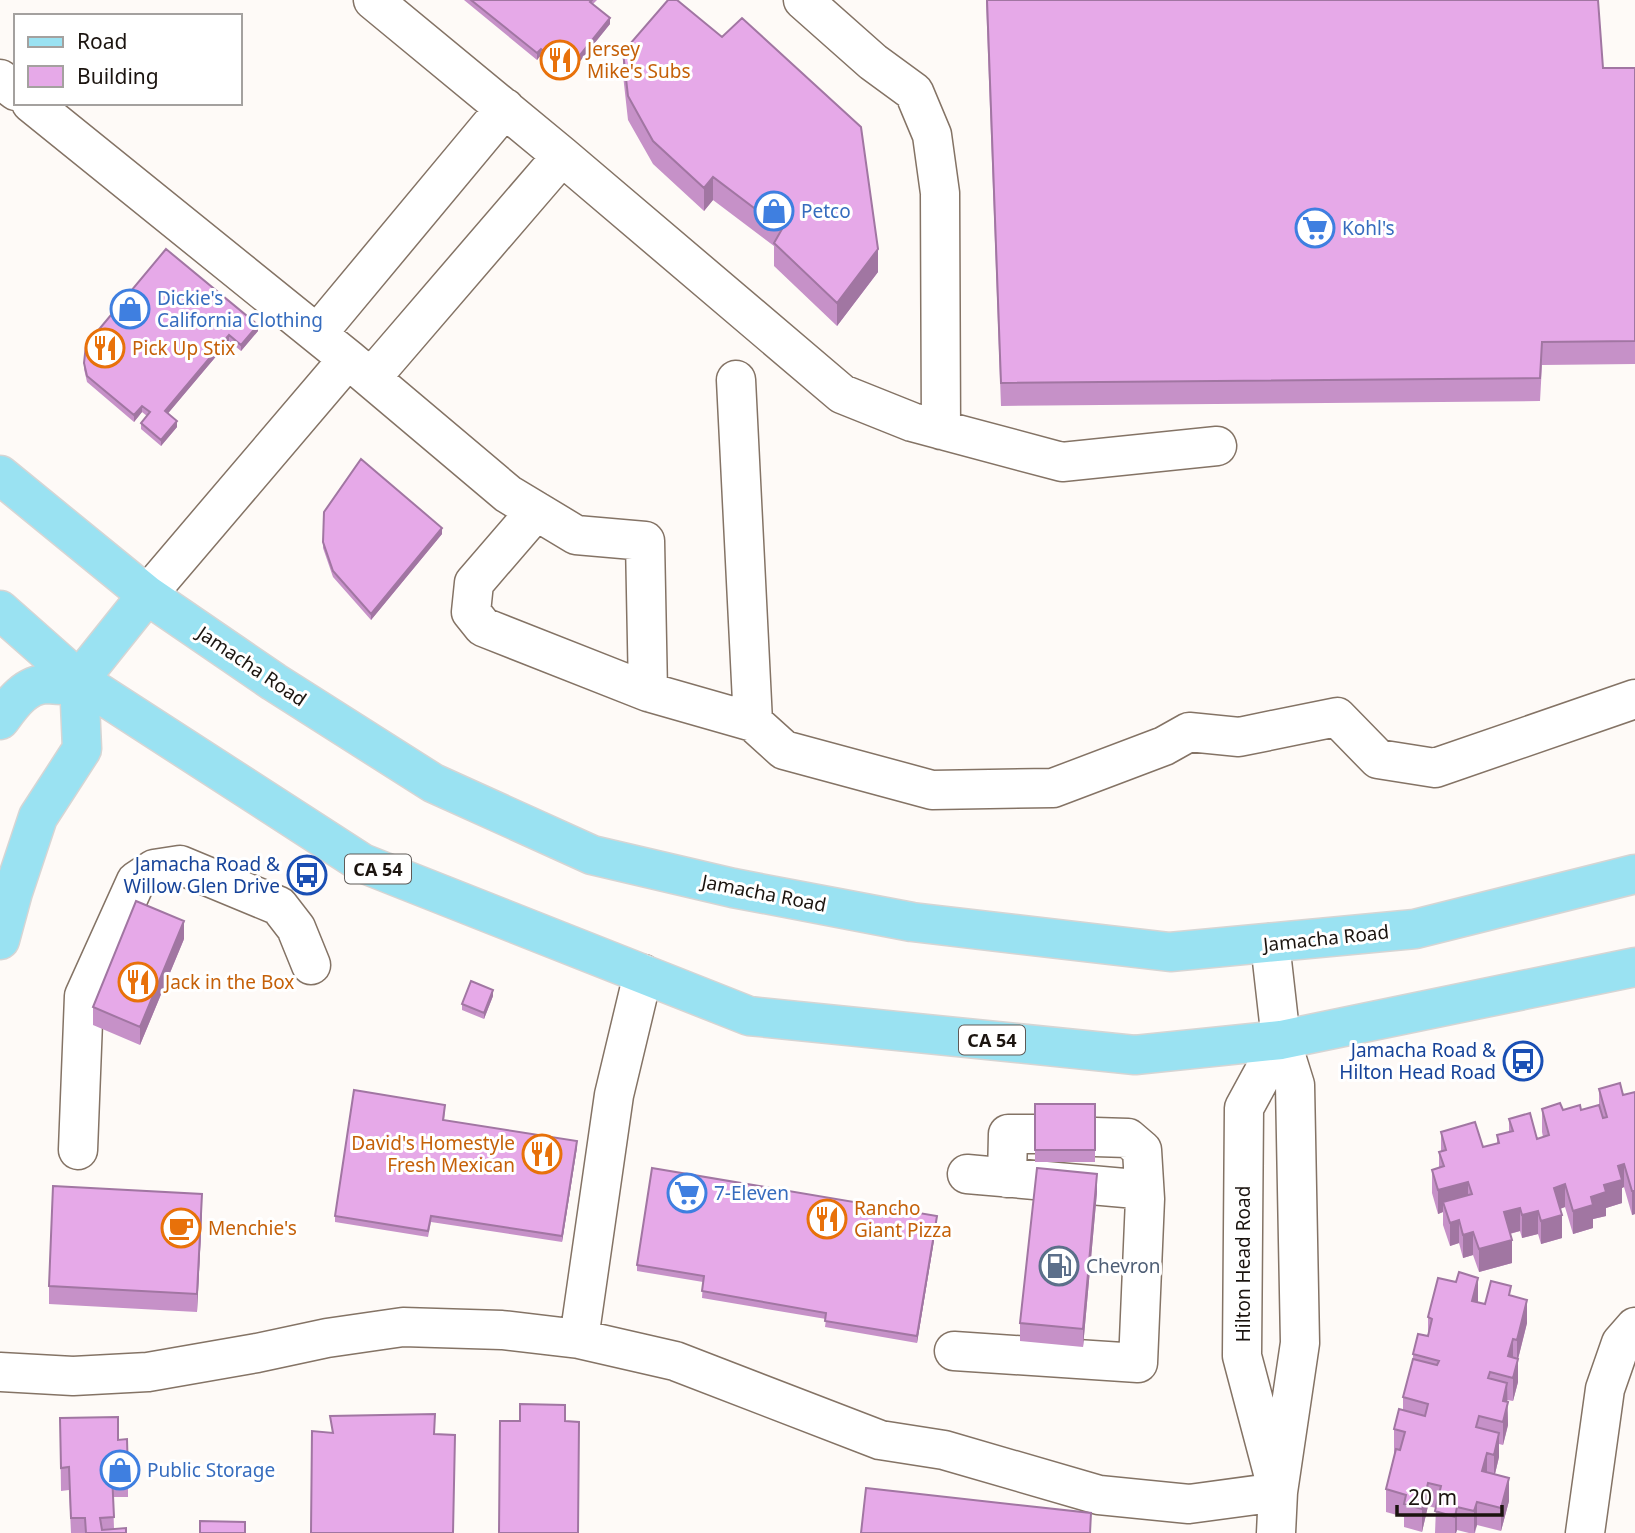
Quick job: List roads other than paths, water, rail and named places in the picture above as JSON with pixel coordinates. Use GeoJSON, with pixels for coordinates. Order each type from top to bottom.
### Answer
{"type":"FeatureCollection","features":[{"type":"Feature","properties":{"kind":"main road","name":"Jamacha Road"},"geometry":{"type":"LineString","coordinates":[[0,475],[148,595],[274,682],[433,783],[592,855],[733,888],[912,922],[1170,952],[1415,929],[1635,874]]}},
{"type":"Feature","properties":{"kind":"main road"},"geometry":{"type":"LineString","coordinates":[[0,720],[19,696],[30,689],[44,684],[66,685],[79,680],[148,595]]}},
{"type":"Feature","properties":{"kind":"main road","name":"CA 54"},"geometry":{"type":"LineString","coordinates":[[0,610],[79,680],[362,863],[749,1016],[1135,1055],[1281,1040],[1635,967]]}},
{"type":"Feature","properties":{"kind":"main road"},"geometry":{"type":"LineString","coordinates":[[0,940],[38,817],[82,749],[79,680]]}},
{"type":"Feature","properties":{"kind":"street"},"geometry":{"type":"LineString","coordinates":[[373,0],[505,108],[842,394],[912,422],[1062,463],[1217,446]]}},
{"type":"Feature","properties":{"kind":"street"},"geometry":{"type":"LineString","coordinates":[[803,0],[873,62],[914,92],[932,135],[940,193],[941,430]]}},
{"type":"Feature","properties":{"kind":"street"},"geometry":{"type":"LineString","coordinates":[[26,105],[317,334],[508,494],[576,536],[645,541],[648,692]]}},
{"type":"Feature","properties":{"kind":"street"},"geometry":{"type":"LineString","coordinates":[[317,334],[505,108]]}},
{"type":"Feature","properties":{"kind":"street"},"geometry":{"type":"LineString","coordinates":[[148,595],[562,156]]}},
{"type":"Feature","properties":{"kind":"street"},"geometry":{"type":"LineString","coordinates":[[736,380],[753,722]]}},
{"type":"Feature","properties":{"kind":"street"},"geometry":{"type":"LineString","coordinates":[[536,511],[474,583],[471,611],[483,627],[648,692],[753,722],[784,750],[932,790],[1053,788],[1164,746],[1189,732],[1239,737],[1338,717],[1378,759],[1435,768],[1635,699]]}},
{"type":"Feature","properties":{"kind":"street"},"geometry":{"type":"LineString","coordinates":[[78,1150],[84,996],[136,880],[154,869],[180,865],[279,906],[296,928],[311,965]]}},
{"type":"Feature","properties":{"kind":"street","name":"Hilton Head Road"},"geometry":{"type":"LineString","coordinates":[[1270,943],[1281,1040],[1295,1085],[1300,1343],[1278,1492],[1276,1533]]}},
{"type":"Feature","properties":{"kind":"street"},"geometry":{"type":"LineString","coordinates":[[579,1339],[614,1095],[643,974]]}},
{"type":"Feature","properties":{"kind":"street","name":"Hilton Head Road"},"geometry":{"type":"LineString","coordinates":[[1278,1492],[1242,1356],[1242,1342],[1244,1108],[1281,1040]]}},
{"type":"Feature","properties":{"kind":"street"},"geometry":{"type":"LineString","coordinates":[[1007,1178],[1008,1133],[1035,1134]]}},
{"type":"Feature","properties":{"kind":"street"},"geometry":{"type":"LineString","coordinates":[[954,1351],[1138,1363],[1145,1199],[1142,1150],[1128,1138],[1095,1137]]}},
{"type":"Feature","properties":{"kind":"street"},"geometry":{"type":"LineString","coordinates":[[967,1174],[1136,1189],[1145,1199]]}},
{"type":"Feature","properties":{"kind":"street"},"geometry":{"type":"LineString","coordinates":[[0,1372],[74,1376],[148,1372],[327,1338],[403,1327],[502,1330],[579,1339],[675,1361],[880,1440],[944,1450],[1099,1495],[1189,1504],[1278,1492]]}},
{"type":"Feature","properties":{"kind":"street"},"geometry":{"type":"LineString","coordinates":[[1585,1533],[1605,1389],[1621,1343],[1635,1328]]}},
{"type":"Feature","properties":{"kind":"place","name":"Jersey Mike's Subs"},"geometry":{"type":"Point","coordinates":[560,60]}},
{"type":"Feature","properties":{"kind":"place","name":"Petco"},"geometry":{"type":"Point","coordinates":[774,211]}},
{"type":"Feature","properties":{"kind":"place","name":"Kohl's"},"geometry":{"type":"Point","coordinates":[1315,228]}},
{"type":"Feature","properties":{"kind":"place","name":"Dickie's California Clothing"},"geometry":{"type":"Point","coordinates":[130,309]}},
{"type":"Feature","properties":{"kind":"place","name":"Pick Up Stix"},"geometry":{"type":"Point","coordinates":[105,348]}},
{"type":"Feature","properties":{"kind":"place","name":"Jamacha Road & Willow Glen Drive"},"geometry":{"type":"Point","coordinates":[307,875]}},
{"type":"Feature","properties":{"kind":"place","name":"Jack in the Box"},"geometry":{"type":"Point","coordinates":[138,982]}},
{"type":"Feature","properties":{"kind":"place","name":"Jamacha Road & Hilton Head Road"},"geometry":{"type":"Point","coordinates":[1523,1061]}},
{"type":"Feature","properties":{"kind":"place","name":"David's Homestyle Fresh Mexican"},"geometry":{"type":"Point","coordinates":[542,1154]}},
{"type":"Feature","properties":{"kind":"place","name":"7-Eleven"},"geometry":{"type":"Point","coordinates":[687,1193]}},
{"type":"Feature","properties":{"kind":"place","name":"Rancho Giant Pizza"},"geometry":{"type":"Point","coordinates":[827,1219]}},
{"type":"Feature","properties":{"kind":"place","name":"Menchie's"},"geometry":{"type":"Point","coordinates":[181,1228]}},
{"type":"Feature","properties":{"kind":"place","name":"Chevron"},"geometry":{"type":"Point","coordinates":[1059,1266]}},
{"type":"Feature","properties":{"kind":"place","name":"Public Storage"},"geometry":{"type":"Point","coordinates":[120,1470]}}]}
